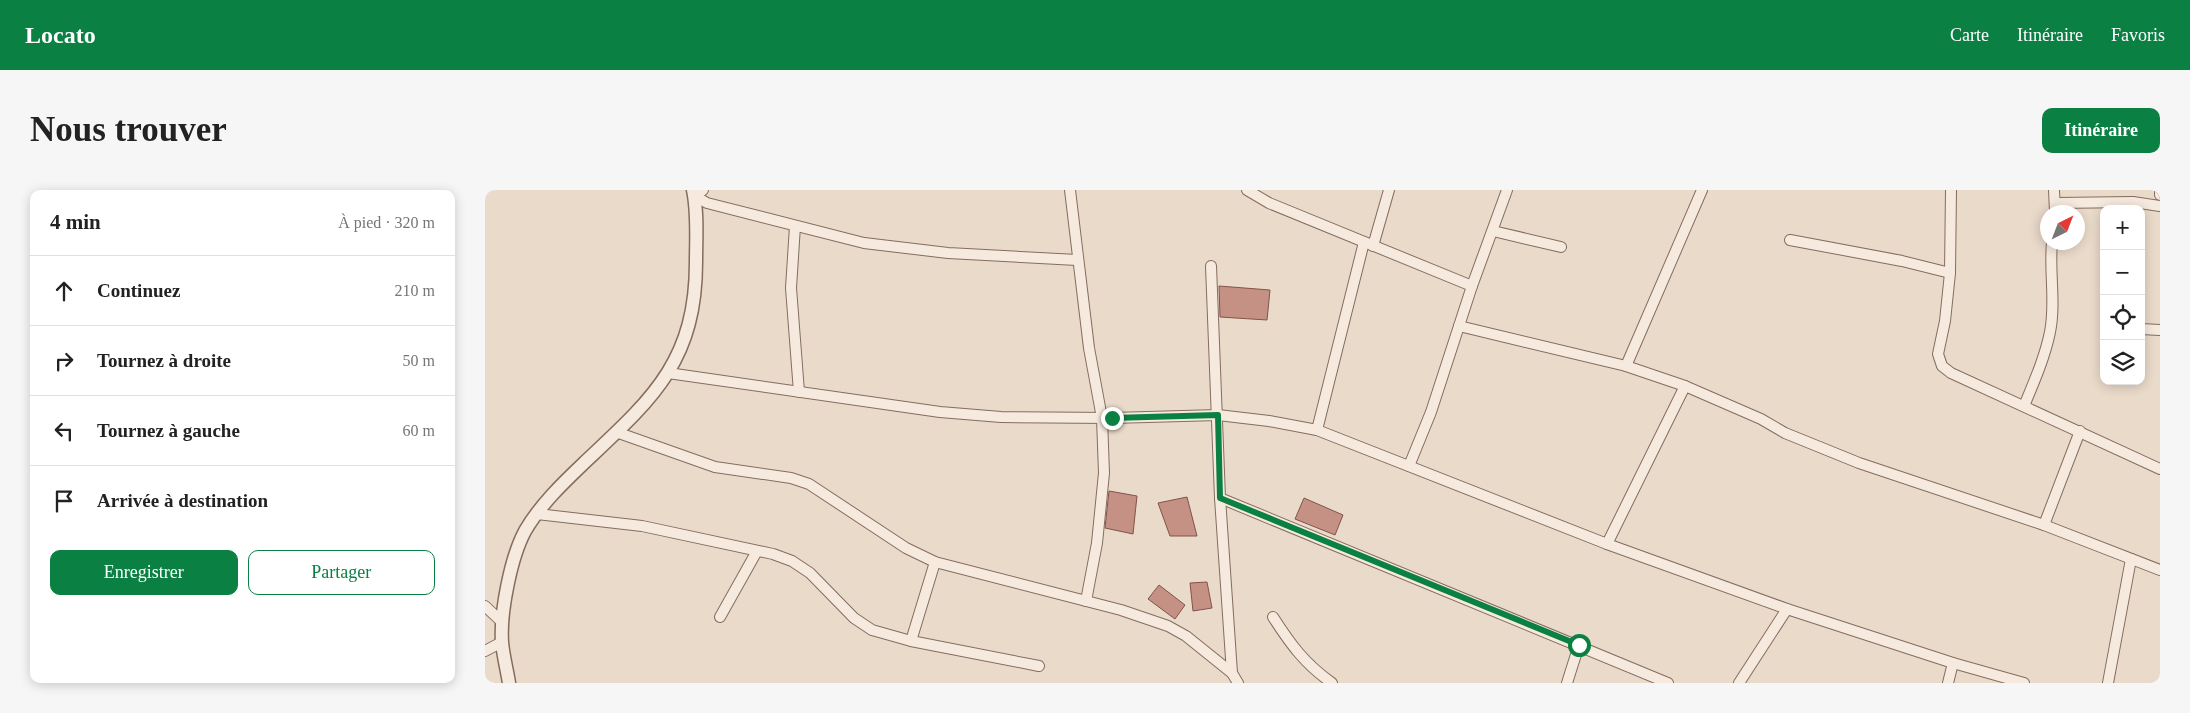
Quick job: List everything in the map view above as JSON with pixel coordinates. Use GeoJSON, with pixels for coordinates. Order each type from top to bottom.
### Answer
{"type":"FeatureCollection","features":[{"type":"Feature","properties":{"kind":"street"},"geometry":{"type":"LineString","coordinates":[[1069,190],[1089,348],[1102,418],[1104,473],[1097,542],[1086,600]]}},
{"type":"Feature","properties":{"kind":"street"},"geometry":{"type":"LineString","coordinates":[[1247,190],[1269,203],[1472,286]]}},
{"type":"Feature","properties":{"kind":"street"},"geometry":{"type":"LineString","coordinates":[[1317,430],[1369,244],[1389,190]]}},
{"type":"Feature","properties":{"kind":"street"},"geometry":{"type":"LineString","coordinates":[[1409,466],[1431,412],[1472,286],[1507,190]]}},
{"type":"Feature","properties":{"kind":"street"},"geometry":{"type":"LineString","coordinates":[[1626,366],[1702,190]]}},
{"type":"Feature","properties":{"kind":"street"},"geometry":{"type":"LineString","coordinates":[[1951,190],[1950,273],[1938,354],[1942,366],[1951,373],[2081,431],[2160,469]]}},
{"type":"Feature","properties":{"kind":"street"},"geometry":{"type":"LineString","coordinates":[[2054,190],[2055,205]]}},
{"type":"Feature","properties":{"kind":"street"},"geometry":{"type":"LineString","coordinates":[[2160,190],[2160,195]]}},
{"type":"Feature","properties":{"kind":"street"},"geometry":{"type":"LineString","coordinates":[[697,192],[707,203],[864,243],[948,253],[1077,260]]}},
{"type":"Feature","properties":{"kind":"street"},"geometry":{"type":"LineString","coordinates":[[509,683],[502,642],[503,623],[513,559],[525,532],[561,485],[645,404],[668,373],[688,328],[694,300],[697,192]]}},
{"type":"Feature","properties":{"kind":"street"},"geometry":{"type":"LineString","coordinates":[[2145,206],[2160,206]]}},
{"type":"Feature","properties":{"kind":"street"},"geometry":{"type":"LineString","coordinates":[[2085,207],[2100,207]]}},
{"type":"Feature","properties":{"kind":"street"},"geometry":{"type":"LineString","coordinates":[[795,226],[791,288],[799,392]]}},
{"type":"Feature","properties":{"kind":"street"},"geometry":{"type":"LineString","coordinates":[[1493,231],[1561,247]]}},
{"type":"Feature","properties":{"kind":"street"},"geometry":{"type":"LineString","coordinates":[[1790,240],[1902,261],[1950,273]]}},
{"type":"Feature","properties":{"kind":"street"},"geometry":{"type":"LineString","coordinates":[[2024,406],[2050,331],[2053,290],[2052,250]]}},
{"type":"Feature","properties":{"kind":"street"},"geometry":{"type":"LineString","coordinates":[[1211,266],[1220,498],[1232,673]]}},
{"type":"Feature","properties":{"kind":"street"},"geometry":{"type":"LineString","coordinates":[[1459,326],[1626,366],[1685,386],[1761,419],[1785,433],[1859,463],[2044,526],[2160,570]]}},
{"type":"Feature","properties":{"kind":"street"},"geometry":{"type":"LineString","coordinates":[[2145,328],[2160,330]]}},
{"type":"Feature","properties":{"kind":"street"},"geometry":{"type":"LineString","coordinates":[[668,373],[957,413],[1001,417],[1102,418],[1218,415],[1269,421],[1317,430],[1607,544],[1787,609],[1953,663],[2024,683]]}},
{"type":"Feature","properties":{"kind":"street"},"geometry":{"type":"LineString","coordinates":[[1607,544],[1685,386]]}},
{"type":"Feature","properties":{"kind":"street"},"geometry":{"type":"LineString","coordinates":[[2044,526],[2081,431]]}},
{"type":"Feature","properties":{"kind":"street"},"geometry":{"type":"LineString","coordinates":[[616,432],[715,467],[791,478],[809,484],[906,548],[935,562],[1086,600],[1168,626],[1186,636],[1232,673],[1238,683]]}},
{"type":"Feature","properties":{"kind":"street"},"geometry":{"type":"LineString","coordinates":[[1220,498],[1668,683]]}},
{"type":"Feature","properties":{"kind":"street"},"geometry":{"type":"LineString","coordinates":[[537,514],[642,526],[792,560],[810,573],[854,618],[873,630],[911,641],[1039,666]]}},
{"type":"Feature","properties":{"kind":"street"},"geometry":{"type":"LineString","coordinates":[[720,617],[757,551]]}},
{"type":"Feature","properties":{"kind":"street"},"geometry":{"type":"LineString","coordinates":[[2107,683],[2131,559]]}},
{"type":"Feature","properties":{"kind":"street"},"geometry":{"type":"LineString","coordinates":[[911,641],[935,562]]}},
{"type":"Feature","properties":{"kind":"street"},"geometry":{"type":"LineString","coordinates":[[485,606],[503,623]]}},
{"type":"Feature","properties":{"kind":"street"},"geometry":{"type":"LineString","coordinates":[[1739,683],[1787,609]]}},
{"type":"Feature","properties":{"kind":"street"},"geometry":{"type":"LineString","coordinates":[[1273,617],[1310,667],[1332,683]]}},
{"type":"Feature","properties":{"kind":"street"},"geometry":{"type":"LineString","coordinates":[[485,651],[502,642]]}},
{"type":"Feature","properties":{"kind":"street"},"geometry":{"type":"LineString","coordinates":[[1567,683],[1579,645]]}},
{"type":"Feature","properties":{"kind":"street"},"geometry":{"type":"LineString","coordinates":[[1948,683],[1953,663]]}},
{"type":"Feature","properties":{"kind":"building"},"geometry":{"type":"Polygon","coordinates":[[[1219,286],[1270,290],[1267,320],[1220,317],[1219,286]]]}},
{"type":"Feature","properties":{"kind":"building"},"geometry":{"type":"Polygon","coordinates":[[[1109,491],[1137,496],[1133,534],[1105,528],[1109,491]]]}},
{"type":"Feature","properties":{"kind":"building"},"geometry":{"type":"Polygon","coordinates":[[[1187,497],[1197,536],[1170,536],[1158,503],[1187,497]]]}},
{"type":"Feature","properties":{"kind":"building"},"geometry":{"type":"Polygon","coordinates":[[[1304,498],[1343,515],[1335,535],[1295,519],[1304,498]]]}},
{"type":"Feature","properties":{"kind":"building"},"geometry":{"type":"Polygon","coordinates":[[[1207,582],[1212,608],[1193,611],[1190,583],[1207,582]]]}},
{"type":"Feature","properties":{"kind":"building"},"geometry":{"type":"Polygon","coordinates":[[[1159,585],[1185,605],[1175,619],[1148,599],[1159,585]]]}},
{"type":"Feature","properties":{"kind":"route"},"geometry":{"type":"LineString","coordinates":[[1112,418],[1218,415],[1220,498],[1579,645]]}}]}
